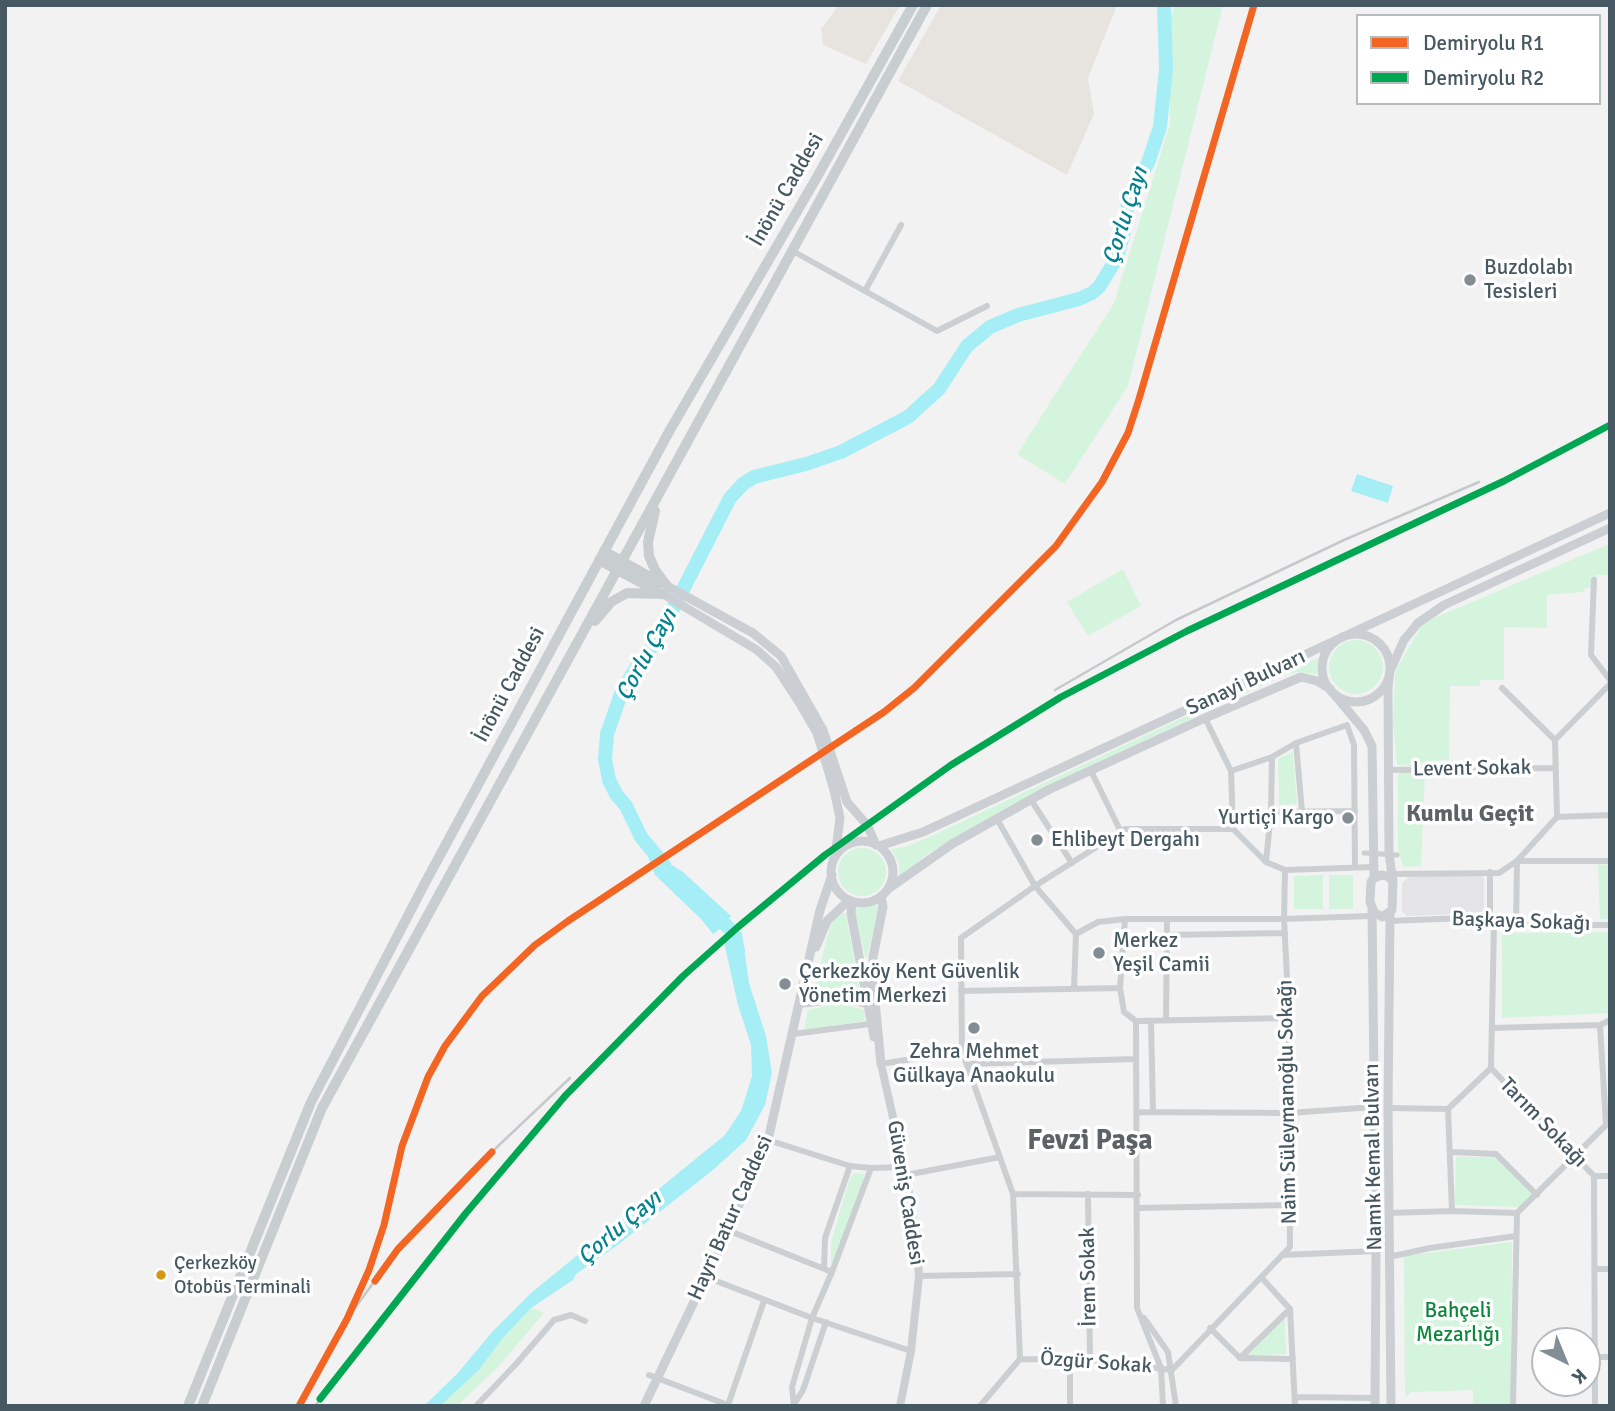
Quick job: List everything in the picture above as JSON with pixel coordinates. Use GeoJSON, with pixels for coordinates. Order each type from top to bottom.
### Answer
{"type":"FeatureCollection","features":[{"type":"Feature","properties":{"kind":"main road","name":"İnönü Caddesi"},"geometry":{"type":"LineString","coordinates":[[187,1406],[311,1102],[432,871],[670,430],[913,5]]}},
{"type":"Feature","properties":{"kind":"main road","name":"İnönü Caddesi"},"geometry":{"type":"LineString","coordinates":[[202,1406],[322,1108],[927,5]]}},
{"type":"Feature","properties":{"kind":"main road"},"geometry":{"type":"LineString","coordinates":[[658,496],[648,542],[649,556],[665,590]]}},
{"type":"Feature","properties":{"kind":"main road","name":"Sanayi Bulvarı"},"geometry":{"type":"LineString","coordinates":[[878,845],[923,832],[1610,513]]}},
{"type":"Feature","properties":{"kind":"main road"},"geometry":{"type":"LineString","coordinates":[[1390,671],[1389,659],[1384,649],[1376,640],[1365,635],[1342,636],[1334,642],[1323,659],[1322,669],[1329,688],[1337,696],[1359,702],[1370,698],[1380,692],[1387,682],[1404,640],[1418,623],[1433,611],[1610,528]]}},
{"type":"Feature","properties":{"kind":"main road"},"geometry":{"type":"LineString","coordinates":[[602,556],[702,611],[753,634],[781,656],[823,730],[848,802],[891,862],[893,872],[884,893],[864,903],[851,900],[839,892],[832,875],[840,818],[817,733],[776,667],[702,611]]}},
{"type":"Feature","properties":{"kind":"main road"},"geometry":{"type":"LineString","coordinates":[[578,643],[611,602],[627,593],[665,590]]}},
{"type":"Feature","properties":{"kind":"main road","name":"Namık Kemal Bulvarı"},"geometry":{"type":"LineString","coordinates":[[1390,671],[1389,769],[1393,855],[1388,1108],[1391,1406]]}},
{"type":"Feature","properties":{"kind":"main road","name":"Sanayi Bulvarı"},"geometry":{"type":"LineString","coordinates":[[884,893],[952,844],[1031,800],[1205,718],[1301,677],[1317,681],[1329,688]]}},
{"type":"Feature","properties":{"kind":"main road","name":"Namık Kemal Bulvarı"},"geometry":{"type":"LineString","coordinates":[[1329,688],[1364,730],[1372,746],[1368,853],[1374,873],[1371,882],[1371,912],[1376,1251],[1375,1402]]}},
{"type":"Feature","properties":{"kind":"main road"},"geometry":{"type":"LineString","coordinates":[[835,857],[850,844],[860,841],[878,845]]}},
{"type":"Feature","properties":{"kind":"main road"},"geometry":{"type":"LineString","coordinates":[[1374,873],[1392,877]]}},
{"type":"Feature","properties":{"kind":"main road","name":"Hayri Batur Caddesi"},"geometry":{"type":"LineString","coordinates":[[644,1406],[653,1377],[706,1278],[768,1140],[820,910],[832,875]]}},
{"type":"Feature","properties":{"kind":"main road","name":"Güveniş Caddesi"},"geometry":{"type":"LineString","coordinates":[[881,1064],[873,957],[884,893]]}},
{"type":"Feature","properties":{"kind":"main road","name":"Güveniş Caddesi"},"geometry":{"type":"LineString","coordinates":[[851,900],[870,1024],[881,1064]]}},
{"type":"Feature","properties":{"kind":"main road","name":"Hayri Batur Caddesi"},"geometry":{"type":"LineString","coordinates":[[804,982],[827,921],[851,900]]}},
{"type":"Feature","properties":{"kind":"main road"},"geometry":{"type":"LineString","coordinates":[[1371,912],[1390,917]]}},
{"type":"Feature","properties":{"kind":"main road"},"geometry":{"type":"LineString","coordinates":[[215,1339],[227,1343]]}},
{"type":"Feature","properties":{"kind":"street"},"geometry":{"type":"LineString","coordinates":[[865,291],[901,225]]}},
{"type":"Feature","properties":{"kind":"street"},"geometry":{"type":"LineString","coordinates":[[791,250],[937,331],[987,306]]}},
{"type":"Feature","properties":{"kind":"street"},"geometry":{"type":"LineString","coordinates":[[1392,877],[1499,873],[1517,861],[1557,817],[1555,740],[1610,682],[1591,655],[1594,580]]}},
{"type":"Feature","properties":{"kind":"street"},"geometry":{"type":"LineString","coordinates":[[1502,688],[1555,740]]}},
{"type":"Feature","properties":{"kind":"street"},"geometry":{"type":"LineString","coordinates":[[1205,718],[1231,771],[1233,830]]}},
{"type":"Feature","properties":{"kind":"street"},"geometry":{"type":"LineString","coordinates":[[1231,771],[1347,725],[1354,745],[1356,867]]}},
{"type":"Feature","properties":{"kind":"street"},"geometry":{"type":"LineString","coordinates":[[1296,743],[1301,812]]}},
{"type":"Feature","properties":{"kind":"street"},"geometry":{"type":"LineString","coordinates":[[1266,862],[1272,757]]}},
{"type":"Feature","properties":{"kind":"street","name":"Levent Sokak"},"geometry":{"type":"LineString","coordinates":[[1389,769],[1555,768]]}},
{"type":"Feature","properties":{"kind":"street"},"geometry":{"type":"LineString","coordinates":[[1091,771],[1121,832]]}},
{"type":"Feature","properties":{"kind":"street"},"geometry":{"type":"LineString","coordinates":[[1031,800],[1072,863]]}},
{"type":"Feature","properties":{"kind":"street"},"geometry":{"type":"LineString","coordinates":[[1271,811],[1355,811]]}},
{"type":"Feature","properties":{"kind":"street"},"geometry":{"type":"LineString","coordinates":[[1557,817],[1610,815]]}},
{"type":"Feature","properties":{"kind":"street"},"geometry":{"type":"LineString","coordinates":[[997,819],[1035,886],[1076,934],[1074,988]]}},
{"type":"Feature","properties":{"kind":"street"},"geometry":{"type":"LineString","coordinates":[[980,1406],[1020,1359],[1018,1275],[1013,1194],[962,1051],[961,938],[1035,886],[1125,829],[1233,830],[1266,862],[1285,870],[1356,867],[1374,873]]}},
{"type":"Feature","properties":{"kind":"street"},"geometry":{"type":"LineString","coordinates":[[1368,853],[1393,855]]}},
{"type":"Feature","properties":{"kind":"street"},"geometry":{"type":"LineString","coordinates":[[1517,861],[1610,861]]}},
{"type":"Feature","properties":{"kind":"street"},"geometry":{"type":"LineString","coordinates":[[1516,925],[1517,861]]}},
{"type":"Feature","properties":{"kind":"street","name":"Naim Süleymanoğlu Sokağı"},"geometry":{"type":"LineString","coordinates":[[1171,1370],[1290,1247],[1285,870]]}},
{"type":"Feature","properties":{"kind":"street"},"geometry":{"type":"LineString","coordinates":[[1490,872],[1490,917]]}},
{"type":"Feature","properties":{"kind":"street"},"geometry":{"type":"LineString","coordinates":[[1076,934],[1098,922],[1125,919],[1284,919],[1371,912]]}},
{"type":"Feature","properties":{"kind":"street","name":"Başkaya Sokağı"},"geometry":{"type":"LineString","coordinates":[[1390,917],[1490,917],[1494,925],[1610,925]]}},
{"type":"Feature","properties":{"kind":"street"},"geometry":{"type":"LineString","coordinates":[[1125,919],[1120,988],[1124,1013],[1136,1021],[1289,1018]]}},
{"type":"Feature","properties":{"kind":"street"},"geometry":{"type":"LineString","coordinates":[[1166,1020],[1167,919]]}},
{"type":"Feature","properties":{"kind":"street","name":"Tarım Sokağı"},"geometry":{"type":"LineString","coordinates":[[1494,925],[1490,1068],[1594,1176],[1595,1327]]}},
{"type":"Feature","properties":{"kind":"street"},"geometry":{"type":"LineString","coordinates":[[1166,935],[1285,933]]}},
{"type":"Feature","properties":{"kind":"street"},"geometry":{"type":"LineString","coordinates":[[961,991],[1120,988]]}},
{"type":"Feature","properties":{"kind":"street"},"geometry":{"type":"LineString","coordinates":[[800,1005],[843,1000],[867,1005]]}},
{"type":"Feature","properties":{"kind":"street"},"geometry":{"type":"LineString","coordinates":[[1492,1028],[1600,1025],[1610,1020]]}},
{"type":"Feature","properties":{"kind":"street"},"geometry":{"type":"LineString","coordinates":[[1136,1021],[1137,1308],[1160,1368],[1163,1406]]}},
{"type":"Feature","properties":{"kind":"street"},"geometry":{"type":"LineString","coordinates":[[1151,1021],[1153,1112]]}},
{"type":"Feature","properties":{"kind":"street"},"geometry":{"type":"LineString","coordinates":[[793,1034],[870,1024]]}},
{"type":"Feature","properties":{"kind":"street"},"geometry":{"type":"LineString","coordinates":[[1388,1213],[1517,1213],[1606,1125],[1607,1099],[1600,1025]]}},
{"type":"Feature","properties":{"kind":"street"},"geometry":{"type":"LineString","coordinates":[[881,1064],[962,1051]]}},
{"type":"Feature","properties":{"kind":"street"},"geometry":{"type":"LineString","coordinates":[[967,1064],[1136,1059]]}},
{"type":"Feature","properties":{"kind":"street","name":"Güveniş Caddesi"},"geometry":{"type":"LineString","coordinates":[[881,1064],[905,1171],[916,1236],[919,1276],[911,1351],[900,1406]]}},
{"type":"Feature","properties":{"kind":"street"},"geometry":{"type":"LineString","coordinates":[[1388,1108],[1448,1109],[1490,1068]]}},
{"type":"Feature","properties":{"kind":"street"},"geometry":{"type":"LineString","coordinates":[[1137,1112],[1289,1113],[1374,1107]]}},
{"type":"Feature","properties":{"kind":"street"},"geometry":{"type":"LineString","coordinates":[[1448,1109],[1452,1211]]}},
{"type":"Feature","properties":{"kind":"street"},"geometry":{"type":"LineString","coordinates":[[768,1140],[850,1166],[905,1171],[1000,1157]]}},
{"type":"Feature","properties":{"kind":"street"},"geometry":{"type":"LineString","coordinates":[[1451,1152],[1496,1154],[1536,1195]]}},
{"type":"Feature","properties":{"kind":"street"},"geometry":{"type":"LineString","coordinates":[[824,1268],[825,1238],[850,1166]]}},
{"type":"Feature","properties":{"kind":"street"},"geometry":{"type":"LineString","coordinates":[[794,1405],[792,1387],[812,1318],[871,1168]]}},
{"type":"Feature","properties":{"kind":"street"},"geometry":{"type":"LineString","coordinates":[[1594,1176],[1610,1176]]}},
{"type":"Feature","properties":{"kind":"street"},"geometry":{"type":"LineString","coordinates":[[1013,1194],[1138,1195]]}},
{"type":"Feature","properties":{"kind":"street","name":"İrem Sokak"},"geometry":{"type":"LineString","coordinates":[[1088,1194],[1090,1360]]}},
{"type":"Feature","properties":{"kind":"street"},"geometry":{"type":"LineString","coordinates":[[1138,1208],[1290,1205]]}},
{"type":"Feature","properties":{"kind":"street"},"geometry":{"type":"LineString","coordinates":[[1514,1406],[1517,1213]]}},
{"type":"Feature","properties":{"kind":"street"},"geometry":{"type":"LineString","coordinates":[[727,1230],[832,1272]]}},
{"type":"Feature","properties":{"kind":"street"},"geometry":{"type":"LineString","coordinates":[[1389,1257],[1430,1248],[1517,1236]]}},
{"type":"Feature","properties":{"kind":"street"},"geometry":{"type":"LineString","coordinates":[[1282,1255],[1376,1251]]}},
{"type":"Feature","properties":{"kind":"street"},"geometry":{"type":"LineString","coordinates":[[1595,1269],[1610,1269]]}},
{"type":"Feature","properties":{"kind":"street"},"geometry":{"type":"LineString","coordinates":[[919,1276],[1018,1275]]}},
{"type":"Feature","properties":{"kind":"street"},"geometry":{"type":"LineString","coordinates":[[1261,1277],[1290,1309],[1295,1406]]}},
{"type":"Feature","properties":{"kind":"street"},"geometry":{"type":"LineString","coordinates":[[706,1278],[764,1301],[911,1351]]}},
{"type":"Feature","properties":{"kind":"street"},"geometry":{"type":"LineString","coordinates":[[653,1377],[728,1405],[764,1301]]}},
{"type":"Feature","properties":{"kind":"street"},"geometry":{"type":"LineString","coordinates":[[1137,1308],[1168,1352],[1176,1406]]}},
{"type":"Feature","properties":{"kind":"street"},"geometry":{"type":"LineString","coordinates":[[1240,1358],[1290,1309]]}},
{"type":"Feature","properties":{"kind":"street"},"geometry":{"type":"LineString","coordinates":[[476,1406],[554,1320],[571,1315],[584,1321]]}},
{"type":"Feature","properties":{"kind":"street"},"geometry":{"type":"LineString","coordinates":[[794,1405],[803,1390],[826,1322]]}},
{"type":"Feature","properties":{"kind":"street"},"geometry":{"type":"LineString","coordinates":[[1210,1328],[1240,1358],[1293,1359]]}},
{"type":"Feature","properties":{"kind":"street","name":"Özgür Sokak"},"geometry":{"type":"LineString","coordinates":[[1020,1359],[1090,1360],[1171,1370]]}},
{"type":"Feature","properties":{"kind":"street"},"geometry":{"type":"LineString","coordinates":[[1070,1359],[1070,1406]]}},
{"type":"Feature","properties":{"kind":"street"},"geometry":{"type":"LineString","coordinates":[[1295,1397],[1375,1402]]}},
{"type":"Feature","properties":{"kind":"shaded area"},"geometry":{"type":"Polygon","coordinates":[[[839,5],[900,5],[866,64],[823,45],[821,29],[839,5]]]}},
{"type":"Feature","properties":{"kind":"shaded area"},"geometry":{"type":"Polygon","coordinates":[[[941,5],[1117,5],[1088,78],[1094,114],[1067,175],[898,81],[941,5]]]}},
{"type":"Feature","properties":{"kind":"shaded area"},"geometry":{"type":"Polygon","coordinates":[[[1479,874],[1484,879],[1484,910],[1481,913],[1407,916],[1402,911],[1402,883],[1410,876],[1479,874]]]}},
{"type":"Feature","properties":{"kind":"green space"},"geometry":{"type":"Polygon","coordinates":[[[1175,5],[1223,5],[1128,386],[1065,484],[1017,454],[1114,303],[1170,124],[1169,23],[1175,5]]]}},
{"type":"Feature","properties":{"kind":"green space"},"geometry":{"type":"Polygon","coordinates":[[[1610,545],[1610,575],[1597,575],[1592,587],[1585,588],[1584,592],[1547,595],[1547,628],[1504,627],[1504,680],[1481,680],[1479,686],[1450,686],[1449,760],[1425,761],[1421,767],[1397,765],[1393,725],[1395,676],[1421,627],[1434,618],[1610,545]]]}},
{"type":"Feature","properties":{"kind":"green space"},"geometry":{"type":"Polygon","coordinates":[[[1123,569],[1141,606],[1088,636],[1067,602],[1123,569]]]}},
{"type":"Feature","properties":{"kind":"green space"},"geometry":{"type":"Polygon","coordinates":[[[1356,640],[1375,648],[1383,667],[1375,686],[1356,694],[1337,686],[1329,667],[1337,648],[1356,640]]]}},
{"type":"Feature","properties":{"kind":"green space"},"geometry":{"type":"Polygon","coordinates":[[[1318,658],[1317,674],[1298,672],[1285,675],[1123,751],[971,829],[926,855],[896,881],[899,863],[891,849],[908,846],[942,831],[1182,718],[1318,658]]]}},
{"type":"Feature","properties":{"kind":"green space"},"geometry":{"type":"Polygon","coordinates":[[[1293,752],[1297,804],[1279,805],[1278,759],[1293,752]]]}},
{"type":"Feature","properties":{"kind":"green space"},"geometry":{"type":"Polygon","coordinates":[[[1425,773],[1421,866],[1404,867],[1398,852],[1398,774],[1425,773]]]}},
{"type":"Feature","properties":{"kind":"green space"},"geometry":{"type":"Polygon","coordinates":[[[862,848],[879,855],[886,872],[879,889],[862,896],[845,889],[838,872],[845,855],[862,848]]]}},
{"type":"Feature","properties":{"kind":"green space"},"geometry":{"type":"Polygon","coordinates":[[[1598,864],[1610,865],[1610,919],[1600,919],[1598,864]]]}},
{"type":"Feature","properties":{"kind":"green space"},"geometry":{"type":"Polygon","coordinates":[[[1323,875],[1323,909],[1294,909],[1294,876],[1323,875]]]}},
{"type":"Feature","properties":{"kind":"green space"},"geometry":{"type":"Polygon","coordinates":[[[1329,875],[1353,875],[1353,909],[1329,909],[1329,875]]]}},
{"type":"Feature","properties":{"kind":"green space"},"geometry":{"type":"Polygon","coordinates":[[[880,905],[866,961],[854,908],[880,905]]]}},
{"type":"Feature","properties":{"kind":"green space"},"geometry":{"type":"Polygon","coordinates":[[[846,914],[861,999],[837,994],[811,999],[830,927],[834,919],[846,914]]]}},
{"type":"Feature","properties":{"kind":"green space"},"geometry":{"type":"Polygon","coordinates":[[[1610,932],[1610,1013],[1502,1018],[1502,933],[1610,932]]]}},
{"type":"Feature","properties":{"kind":"green space"},"geometry":{"type":"Polygon","coordinates":[[[840,1003],[864,1010],[865,1021],[804,1030],[808,1010],[840,1003]]]}},
{"type":"Feature","properties":{"kind":"green space"},"geometry":{"type":"Polygon","coordinates":[[[1456,1157],[1495,1157],[1535,1193],[1522,1207],[1455,1205],[1456,1157]]]}},
{"type":"Feature","properties":{"kind":"green space"},"geometry":{"type":"Polygon","coordinates":[[[854,1173],[864,1174],[863,1183],[834,1263],[831,1263],[831,1242],[850,1178],[854,1173]]]}},
{"type":"Feature","properties":{"kind":"green space","name":"Bahçeli Mezarlığı"},"geometry":{"type":"Polygon","coordinates":[[[1512,1242],[1511,1406],[1473,1405],[1473,1390],[1411,1392],[1405,1397],[1404,1256],[1512,1242]]]}},
{"type":"Feature","properties":{"kind":"green space"},"geometry":{"type":"Polygon","coordinates":[[[531,1308],[544,1313],[498,1367],[457,1406],[440,1406],[479,1370],[502,1339],[531,1308]]]}},
{"type":"Feature","properties":{"kind":"green space"},"geometry":{"type":"Polygon","coordinates":[[[1285,1318],[1286,1354],[1247,1356],[1282,1319],[1285,1318]]]}},
{"type":"Feature","properties":{"kind":"water"},"geometry":{"type":"Polygon","coordinates":[[[1357,474],[1393,486],[1388,503],[1351,491],[1357,474]]]}},
{"type":"Feature","properties":{"kind":"water"},"geometry":{"type":"Polygon","coordinates":[[[653,851],[683,872],[731,916],[721,928],[713,934],[655,875],[647,854],[653,851]]]}},
{"type":"Feature","properties":{"kind":"water"},"geometry":{"type":"Polygon","coordinates":[[[740,932],[749,983],[766,1036],[772,1073],[765,1105],[746,1140],[713,1170],[576,1274],[573,1280],[531,1308],[502,1339],[479,1370],[440,1406],[424,1406],[531,1293],[725,1135],[741,1111],[752,1076],[751,1045],[738,1005],[724,942],[731,935],[740,932]]]}},
{"type":"Feature","properties":{"kind":"waterway","name":"Çorlu Çayı"},"geometry":{"type":"LineString","coordinates":[[664,865],[641,837],[609,780],[605,759],[607,734],[622,691],[657,640],[730,498],[754,477],[841,452],[908,417],[939,389],[967,346],[990,327],[1018,315],[1079,299],[1099,287],[1117,258],[1129,195],[1148,163],[1160,127],[1166,69],[1164,5]]}},
{"type":"Feature","properties":{"kind":"waterway","name":"Çorlu Çayı"},"geometry":{"type":"LineString","coordinates":[[711,911],[732,931],[738,950]]}},
{"type":"Feature","properties":{"kind":"railway"},"geometry":{"type":"LineString","coordinates":[[315,1406],[466,1213],[565,1096],[683,976],[825,855],[951,765],[1061,697],[1187,631],[1504,481],[1610,425]]}},
{"type":"Feature","properties":{"kind":"railway"},"geometry":{"type":"LineString","coordinates":[[1055,690],[1176,620],[1344,540],[1479,482]]}},
{"type":"Feature","properties":{"kind":"railway"},"geometry":{"type":"LineString","coordinates":[[347,1319],[398,1249],[496,1148],[570,1078]]}},
{"type":"Feature","properties":{"kind":"rail line","name":"R1"},"geometry":{"type":"LineString","coordinates":[[299,1406],[347,1319],[369,1270],[384,1225],[402,1146],[428,1077],[445,1046],[482,996],[535,945],[568,921],[884,712],[914,688],[1056,546],[1102,482],[1128,433],[1139,399],[1254,5]]}},
{"type":"Feature","properties":{"kind":"rail line","name":"R2"},"geometry":{"type":"LineString","coordinates":[[320,1399],[466,1213],[565,1096],[683,976],[825,855],[951,765],[1061,697],[1187,631],[1504,481],[1610,425]]}},
{"type":"Feature","properties":{"kind":"rail line","name":"R1"},"geometry":{"type":"LineString","coordinates":[[375,1281],[398,1249],[492,1152]]}},
{"type":"Feature","properties":{"kind":"place","name":"Buzdolabı Tesisleri"},"geometry":{"type":"Point","coordinates":[1470,280]}},
{"type":"Feature","properties":{"kind":"place","name":"Yurtiçi Kargo"},"geometry":{"type":"Point","coordinates":[1348,818]}},
{"type":"Feature","properties":{"kind":"place","name":"Ehlibeyt Dergahı"},"geometry":{"type":"Point","coordinates":[1037,840]}},
{"type":"Feature","properties":{"kind":"place","name":"Merkez Yeşil Camii"},"geometry":{"type":"Point","coordinates":[1099,953]}},
{"type":"Feature","properties":{"kind":"place","name":"Çerkezköy Kent Güvenlik Yönetim Merkezi"},"geometry":{"type":"Point","coordinates":[785,984]}},
{"type":"Feature","properties":{"kind":"place","name":"Zehra Mehmet Gülkaya Anaokulu"},"geometry":{"type":"Point","coordinates":[974,1028]}},
{"type":"Feature","properties":{"kind":"place","name":"Çerkezköy Otobüs Terminali"},"geometry":{"type":"Point","coordinates":[161,1275]}},
{"type":"Feature","properties":{"kind":"district","name":"Kumlu Geçit"},"geometry":{"type":"Point","coordinates":[1470,815]}},
{"type":"Feature","properties":{"kind":"district","name":"Fevzi Paşa"},"geometry":{"type":"Point","coordinates":[1090,1142]}}]}
